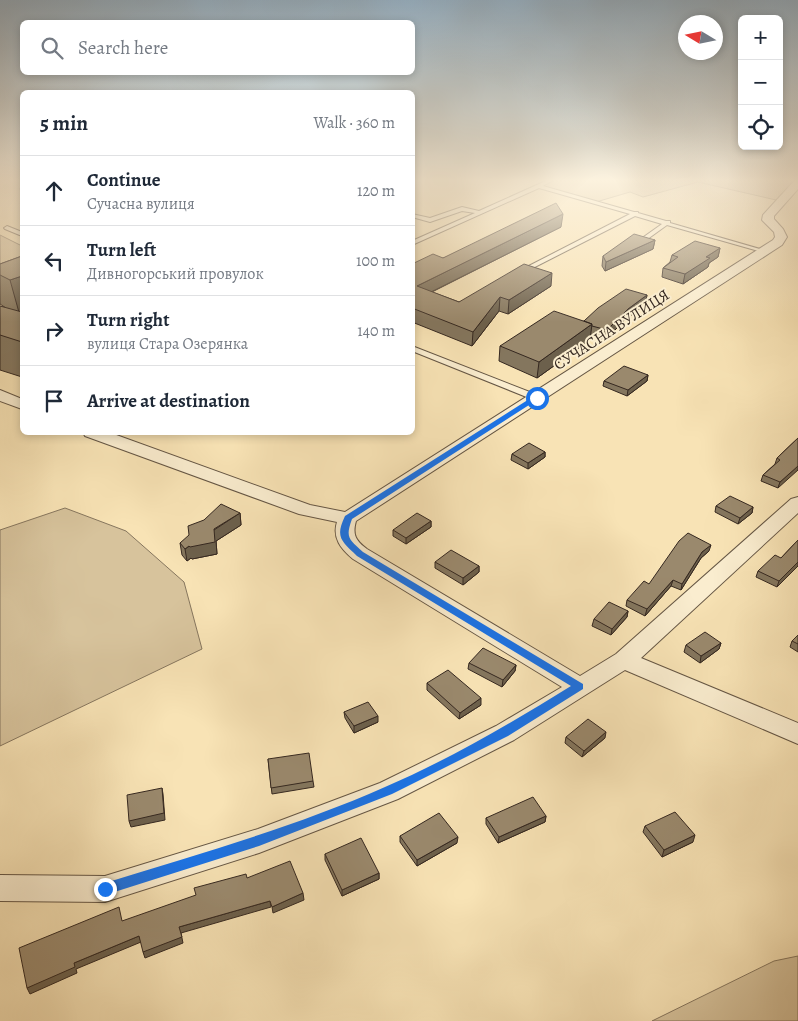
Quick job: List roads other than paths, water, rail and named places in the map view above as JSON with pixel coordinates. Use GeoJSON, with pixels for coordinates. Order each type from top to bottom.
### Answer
{"type":"FeatureCollection","features":[{"type":"Feature","properties":{"kind":"street","name":"СУЧАСНА ВУЛИЦЯ"},"geometry":{"type":"LineString","coordinates":[[348,518],[778,242],[781,237],[774,227]]}},
{"type":"Feature","properties":{"kind":"street"},"geometry":{"type":"LineString","coordinates":[[0,395],[20,403]]}},
{"type":"Feature","properties":{"kind":"street"},"geometry":{"type":"LineString","coordinates":[[98,435],[306,510],[348,518],[343,532],[345,540],[360,554],[579,686]]}},
{"type":"Feature","properties":{"kind":"street"},"geometry":{"type":"LineString","coordinates":[[0,888],[105,889],[259,840],[388,791],[504,733],[624,660],[798,503]]}},
{"type":"Feature","properties":{"kind":"street"},"geometry":{"type":"LineString","coordinates":[[624,660],[798,734]]}},
{"type":"Feature","properties":{"kind":"lane"},"geometry":{"type":"LineString","coordinates":[[415,242],[449,227]]}},
{"type":"Feature","properties":{"kind":"lane"},"geometry":{"type":"LineString","coordinates":[[512,277],[610,227]]}},
{"type":"Feature","properties":{"kind":"lane"},"geometry":{"type":"LineString","coordinates":[[640,242],[661,227]]}},
{"type":"Feature","properties":{"kind":"lane"},"geometry":{"type":"LineString","coordinates":[[683,227],[764,251]]}},
{"type":"Feature","properties":{"kind":"lane"},"geometry":{"type":"LineString","coordinates":[[7,228],[20,233]]}},
{"type":"Feature","properties":{"kind":"lane"},"geometry":{"type":"LineString","coordinates":[[415,349],[537,398]]}}]}
